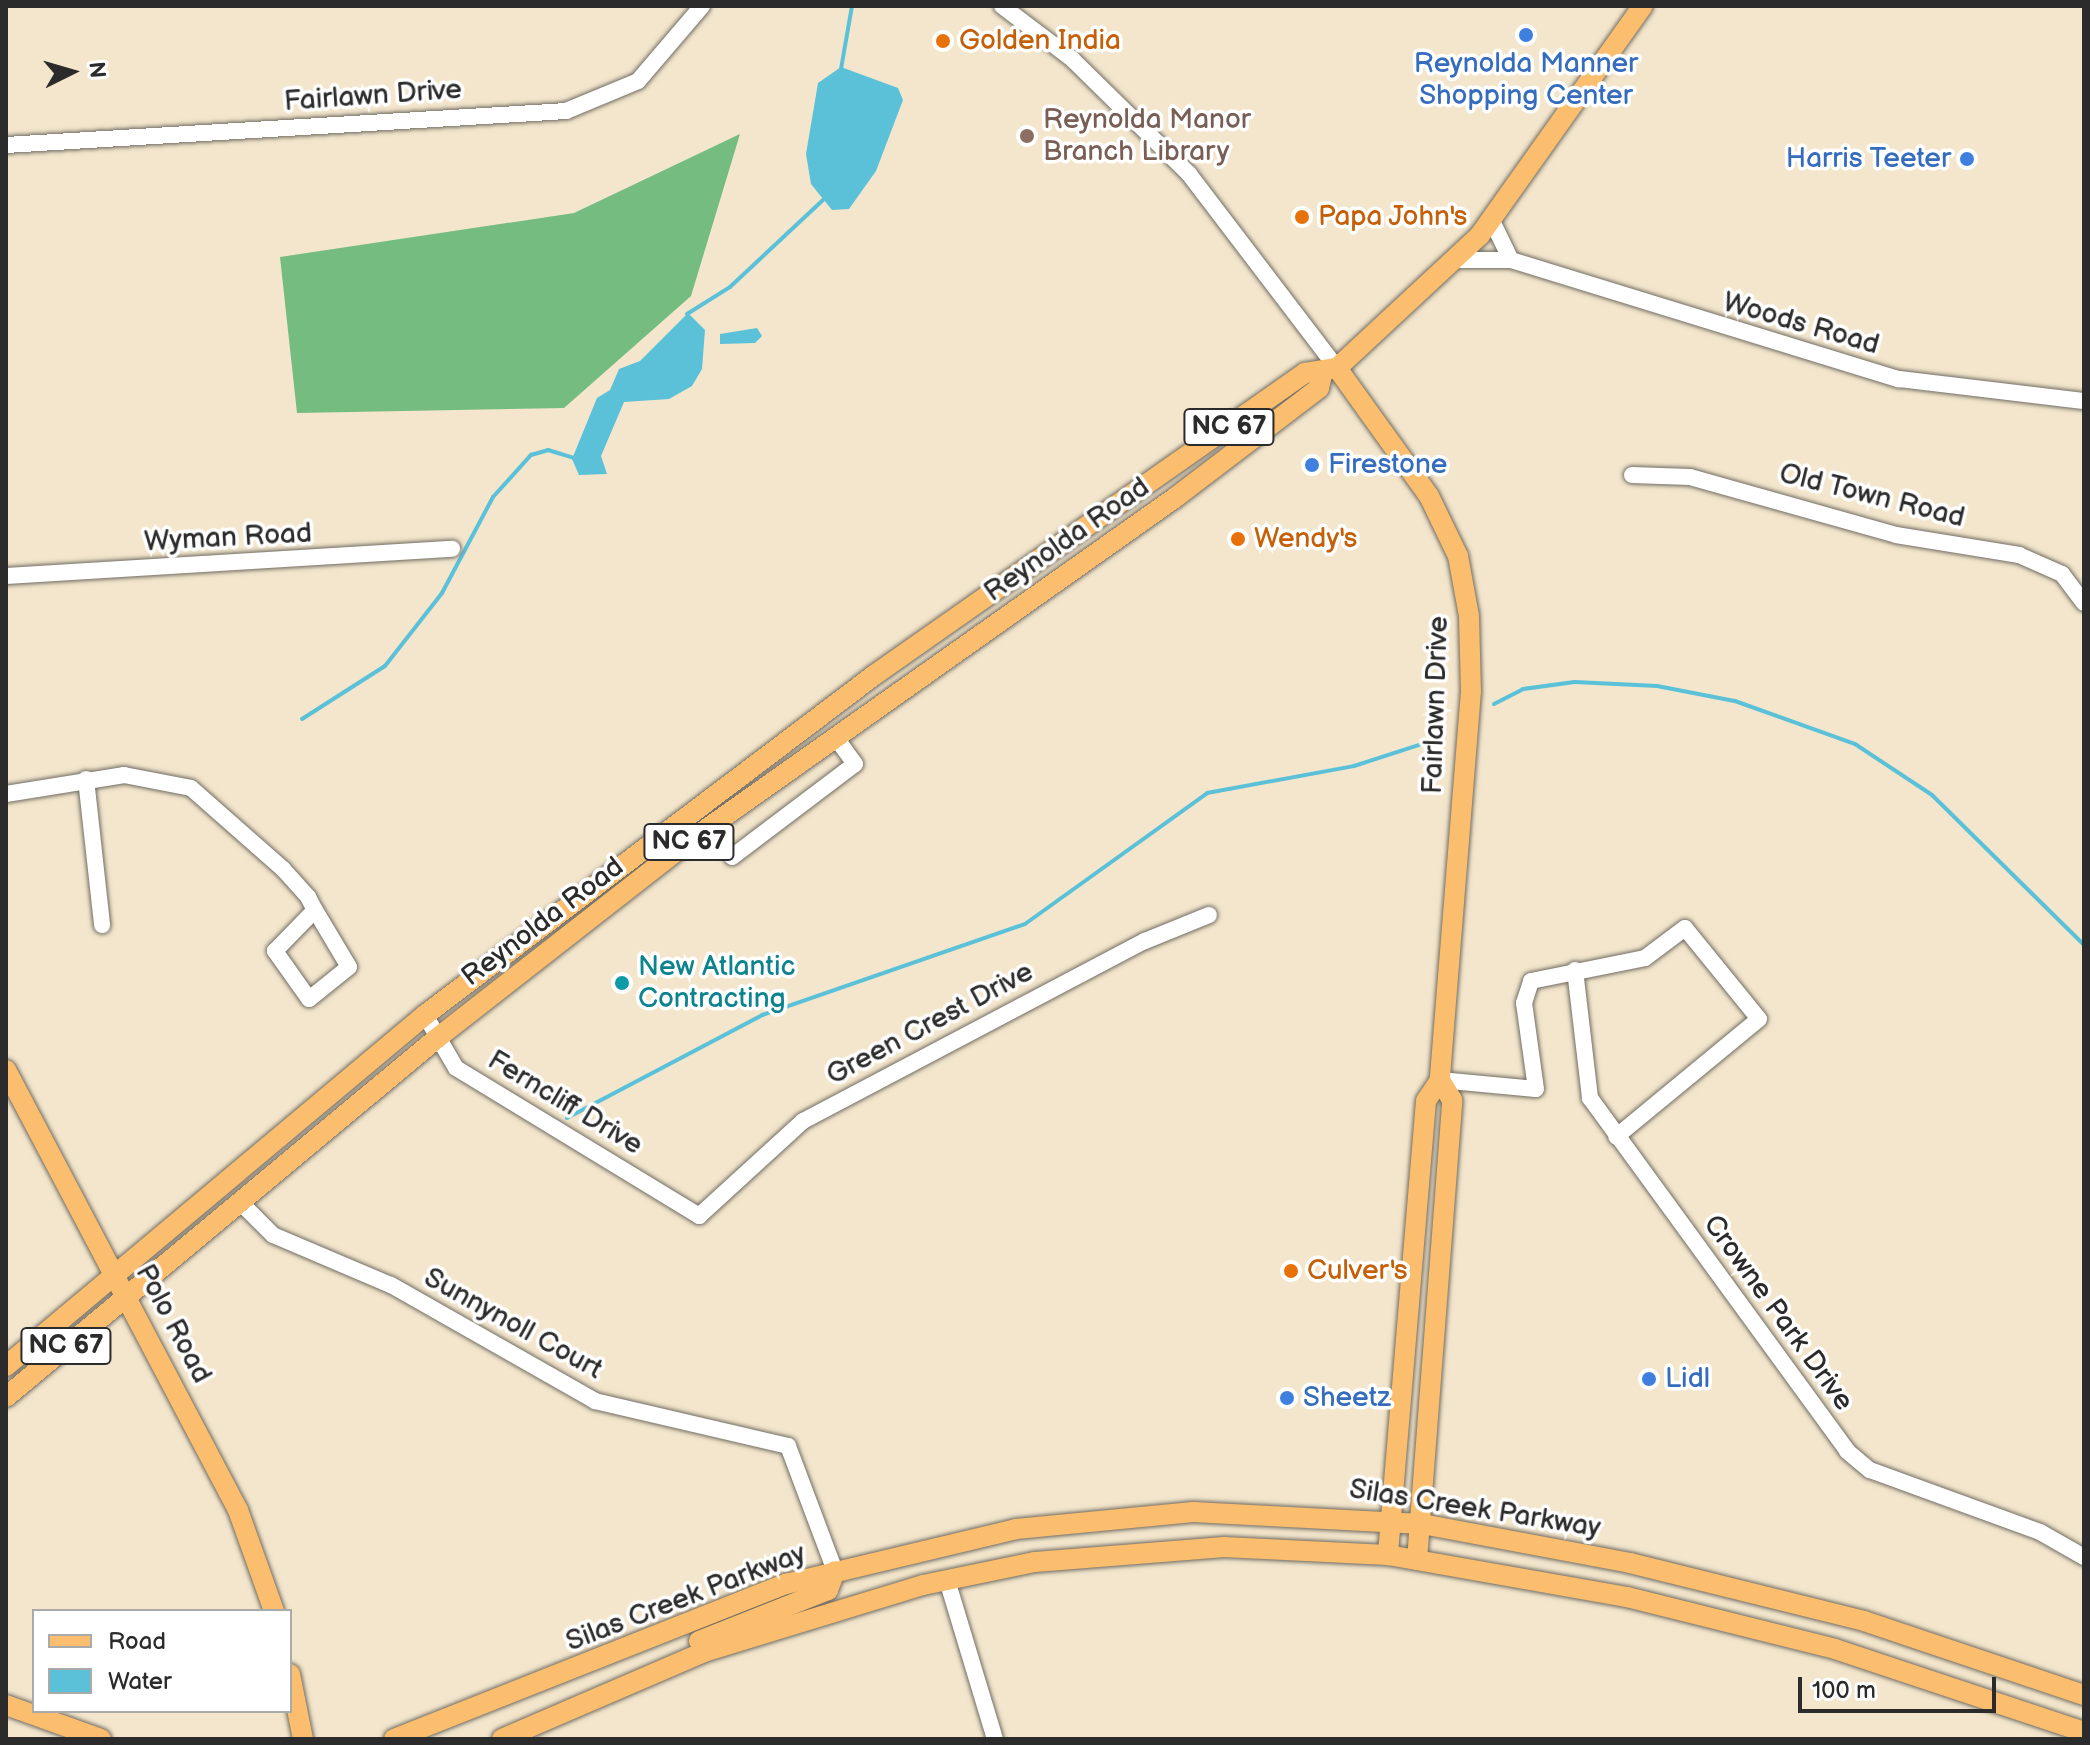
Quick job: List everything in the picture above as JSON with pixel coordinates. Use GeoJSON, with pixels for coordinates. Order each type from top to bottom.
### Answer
{"type":"FeatureCollection","features":[{"type":"Feature","properties":{"kind":"main road","name":"Reynolda Road"},"geometry":{"type":"LineString","coordinates":[[6,1366],[242,1204],[436,1039],[695,837],[1176,497],[1319,388],[1330,371],[1457,260],[1492,221],[1643,6]]}},
{"type":"Feature","properties":{"kind":"main road","name":"Reynolda Road"},"geometry":{"type":"LineString","coordinates":[[6,1397],[121,1286],[425,1015],[873,676],[1305,373],[1330,371]]}},
{"type":"Feature","properties":{"kind":"main road","name":"Fairlawn Drive"},"geometry":{"type":"LineString","coordinates":[[1330,371],[1429,496],[1458,556],[1469,616],[1471,691],[1440,1080],[1426,1101],[1388,1555]]}},
{"type":"Feature","properties":{"kind":"main road","name":"Polo Road"},"geometry":{"type":"LineString","coordinates":[[6,1070],[243,1520],[273,1609]]}},
{"type":"Feature","properties":{"kind":"main road","name":"Fairlawn Drive"},"geometry":{"type":"LineString","coordinates":[[1417,1560],[1452,1100],[1440,1080]]}},
{"type":"Feature","properties":{"kind":"main road","name":"Silas Creek Parkway"},"geometry":{"type":"LineString","coordinates":[[394,1739],[835,1571],[1016,1529],[1108,1518],[1276,1512],[1422,1524],[1781,1598],[2082,1694]]}},
{"type":"Feature","properties":{"kind":"main road","name":"Silas Creek Parkway"},"geometry":{"type":"LineString","coordinates":[[502,1739],[704,1652],[947,1580],[1138,1551],[1388,1555],[1417,1560],[1723,1620],[2076,1729]]}},
{"type":"Feature","properties":{"kind":"main road"},"geometry":{"type":"LineString","coordinates":[[631,1683],[686,1647],[828,1590],[835,1571]]}},
{"type":"Feature","properties":{"kind":"main road"},"geometry":{"type":"LineString","coordinates":[[292,1684],[303,1739]]}},
{"type":"Feature","properties":{"kind":"main road"},"geometry":{"type":"LineString","coordinates":[[2076,1729],[2082,1694]]}},
{"type":"Feature","properties":{"kind":"main road"},"geometry":{"type":"LineString","coordinates":[[6,1705],[101,1739]]}},
{"type":"Feature","properties":{"kind":"street","name":"Fairlawn Drive"},"geometry":{"type":"LineString","coordinates":[[6,145],[566,111],[638,81],[702,6]]}},
{"type":"Feature","properties":{"kind":"street"},"geometry":{"type":"LineString","coordinates":[[1002,6],[1072,59],[1189,174],[1330,371]]}},
{"type":"Feature","properties":{"kind":"street"},"geometry":{"type":"LineString","coordinates":[[1492,221],[1511,260]]}},
{"type":"Feature","properties":{"kind":"street","name":"Woods Road"},"geometry":{"type":"LineString","coordinates":[[1457,260],[1511,260],[1876,373],[1949,390],[2084,401]]}},
{"type":"Feature","properties":{"kind":"street","name":"Old Town Road"},"geometry":{"type":"LineString","coordinates":[[1632,475],[1690,477],[1896,535],[2019,555],[2062,574],[2084,603]]}},
{"type":"Feature","properties":{"kind":"street","name":"Wyman Road"},"geometry":{"type":"LineString","coordinates":[[6,576],[452,549]]}},
{"type":"Feature","properties":{"kind":"street"},"geometry":{"type":"LineString","coordinates":[[732,857],[855,764],[836,738]]}},
{"type":"Feature","properties":{"kind":"street"},"geometry":{"type":"LineString","coordinates":[[6,794],[86,779],[157,777],[191,788],[261,846],[315,910],[349,967],[309,999],[275,951],[315,910]]}},
{"type":"Feature","properties":{"kind":"street"},"geometry":{"type":"LineString","coordinates":[[86,779],[102,925]]}},
{"type":"Feature","properties":{"kind":"street","name":"Green Crest Drive"},"geometry":{"type":"LineString","coordinates":[[699,1216],[750,1162],[803,1121],[1145,941],[1209,915]]}},
{"type":"Feature","properties":{"kind":"street"},"geometry":{"type":"LineString","coordinates":[[1440,1080],[1536,1089],[1525,991],[1541,974],[1645,958],[1685,928],[1759,1019],[1616,1137]]}},
{"type":"Feature","properties":{"kind":"street","name":"Crowne Park Drive"},"geometry":{"type":"LineString","coordinates":[[1575,970],[1586,1087],[1616,1137],[1855,1460],[2040,1532],[2084,1557]]}},
{"type":"Feature","properties":{"kind":"street","name":"Ferncliff Drive"},"geometry":{"type":"LineString","coordinates":[[425,1015],[436,1039],[456,1068],[699,1216]]}},
{"type":"Feature","properties":{"kind":"street","name":"Sunnynoll Court"},"geometry":{"type":"LineString","coordinates":[[242,1204],[273,1235],[391,1285],[595,1401],[788,1446],[835,1571]]}},
{"type":"Feature","properties":{"kind":"street"},"geometry":{"type":"LineString","coordinates":[[947,1580],[995,1739]]}},
{"type":"Feature","properties":{"kind":"green space"},"geometry":{"type":"Polygon","coordinates":[[[740,134],[691,296],[564,408],[297,413],[280,257],[574,213],[740,134]]]}},
{"type":"Feature","properties":{"kind":"water"},"geometry":{"type":"Polygon","coordinates":[[[841,67],[898,88],[903,100],[876,171],[849,209],[832,210],[811,184],[806,154],[818,83],[841,67]]]}},
{"type":"Feature","properties":{"kind":"water"},"geometry":{"type":"Polygon","coordinates":[[[688,313],[705,330],[702,369],[692,386],[669,399],[624,402],[601,456],[607,474],[579,475],[572,459],[597,398],[610,390],[619,369],[640,361],[688,313]]]}},
{"type":"Feature","properties":{"kind":"water"},"geometry":{"type":"Polygon","coordinates":[[[757,328],[762,336],[755,343],[720,344],[720,334],[757,328]]]}},
{"type":"Feature","properties":{"kind":"waterway"},"geometry":{"type":"LineString","coordinates":[[841,69],[852,6]]}},
{"type":"Feature","properties":{"kind":"waterway"},"geometry":{"type":"LineString","coordinates":[[687,314],[730,287],[823,200]]}},
{"type":"Feature","properties":{"kind":"waterway"},"geometry":{"type":"LineString","coordinates":[[302,719],[385,666],[442,593],[493,497],[531,455],[548,450],[574,458]]}},
{"type":"Feature","properties":{"kind":"waterway"},"geometry":{"type":"LineString","coordinates":[[1494,704],[1523,689],[1575,682],[1657,686],[1735,701],[1855,744],[1932,795],[2084,945]]}},
{"type":"Feature","properties":{"kind":"waterway"},"geometry":{"type":"LineString","coordinates":[[567,1118],[762,1015],[1025,924],[1207,793],[1354,766],[1434,740]]}},
{"type":"Feature","properties":{"kind":"place","name":"Reynolda Manner Shopping Center"},"geometry":{"type":"Point","coordinates":[1526,35]}},
{"type":"Feature","properties":{"kind":"place","name":"Golden India"},"geometry":{"type":"Point","coordinates":[943,41]}},
{"type":"Feature","properties":{"kind":"place","name":"Reynolda Manor Branch Library"},"geometry":{"type":"Point","coordinates":[1027,136]}},
{"type":"Feature","properties":{"kind":"place","name":"Harris Teeter"},"geometry":{"type":"Point","coordinates":[1967,159]}},
{"type":"Feature","properties":{"kind":"place","name":"Papa John's"},"geometry":{"type":"Point","coordinates":[1302,217]}},
{"type":"Feature","properties":{"kind":"place","name":"Firestone"},"geometry":{"type":"Point","coordinates":[1312,465]}},
{"type":"Feature","properties":{"kind":"place","name":"Wendy's"},"geometry":{"type":"Point","coordinates":[1238,539]}},
{"type":"Feature","properties":{"kind":"place","name":"New Atlantic Contracting"},"geometry":{"type":"Point","coordinates":[622,983]}},
{"type":"Feature","properties":{"kind":"place","name":"Culver's"},"geometry":{"type":"Point","coordinates":[1291,1271]}},
{"type":"Feature","properties":{"kind":"place","name":"Lidl"},"geometry":{"type":"Point","coordinates":[1649,1379]}},
{"type":"Feature","properties":{"kind":"place","name":"Sheetz"},"geometry":{"type":"Point","coordinates":[1287,1398]}}]}
